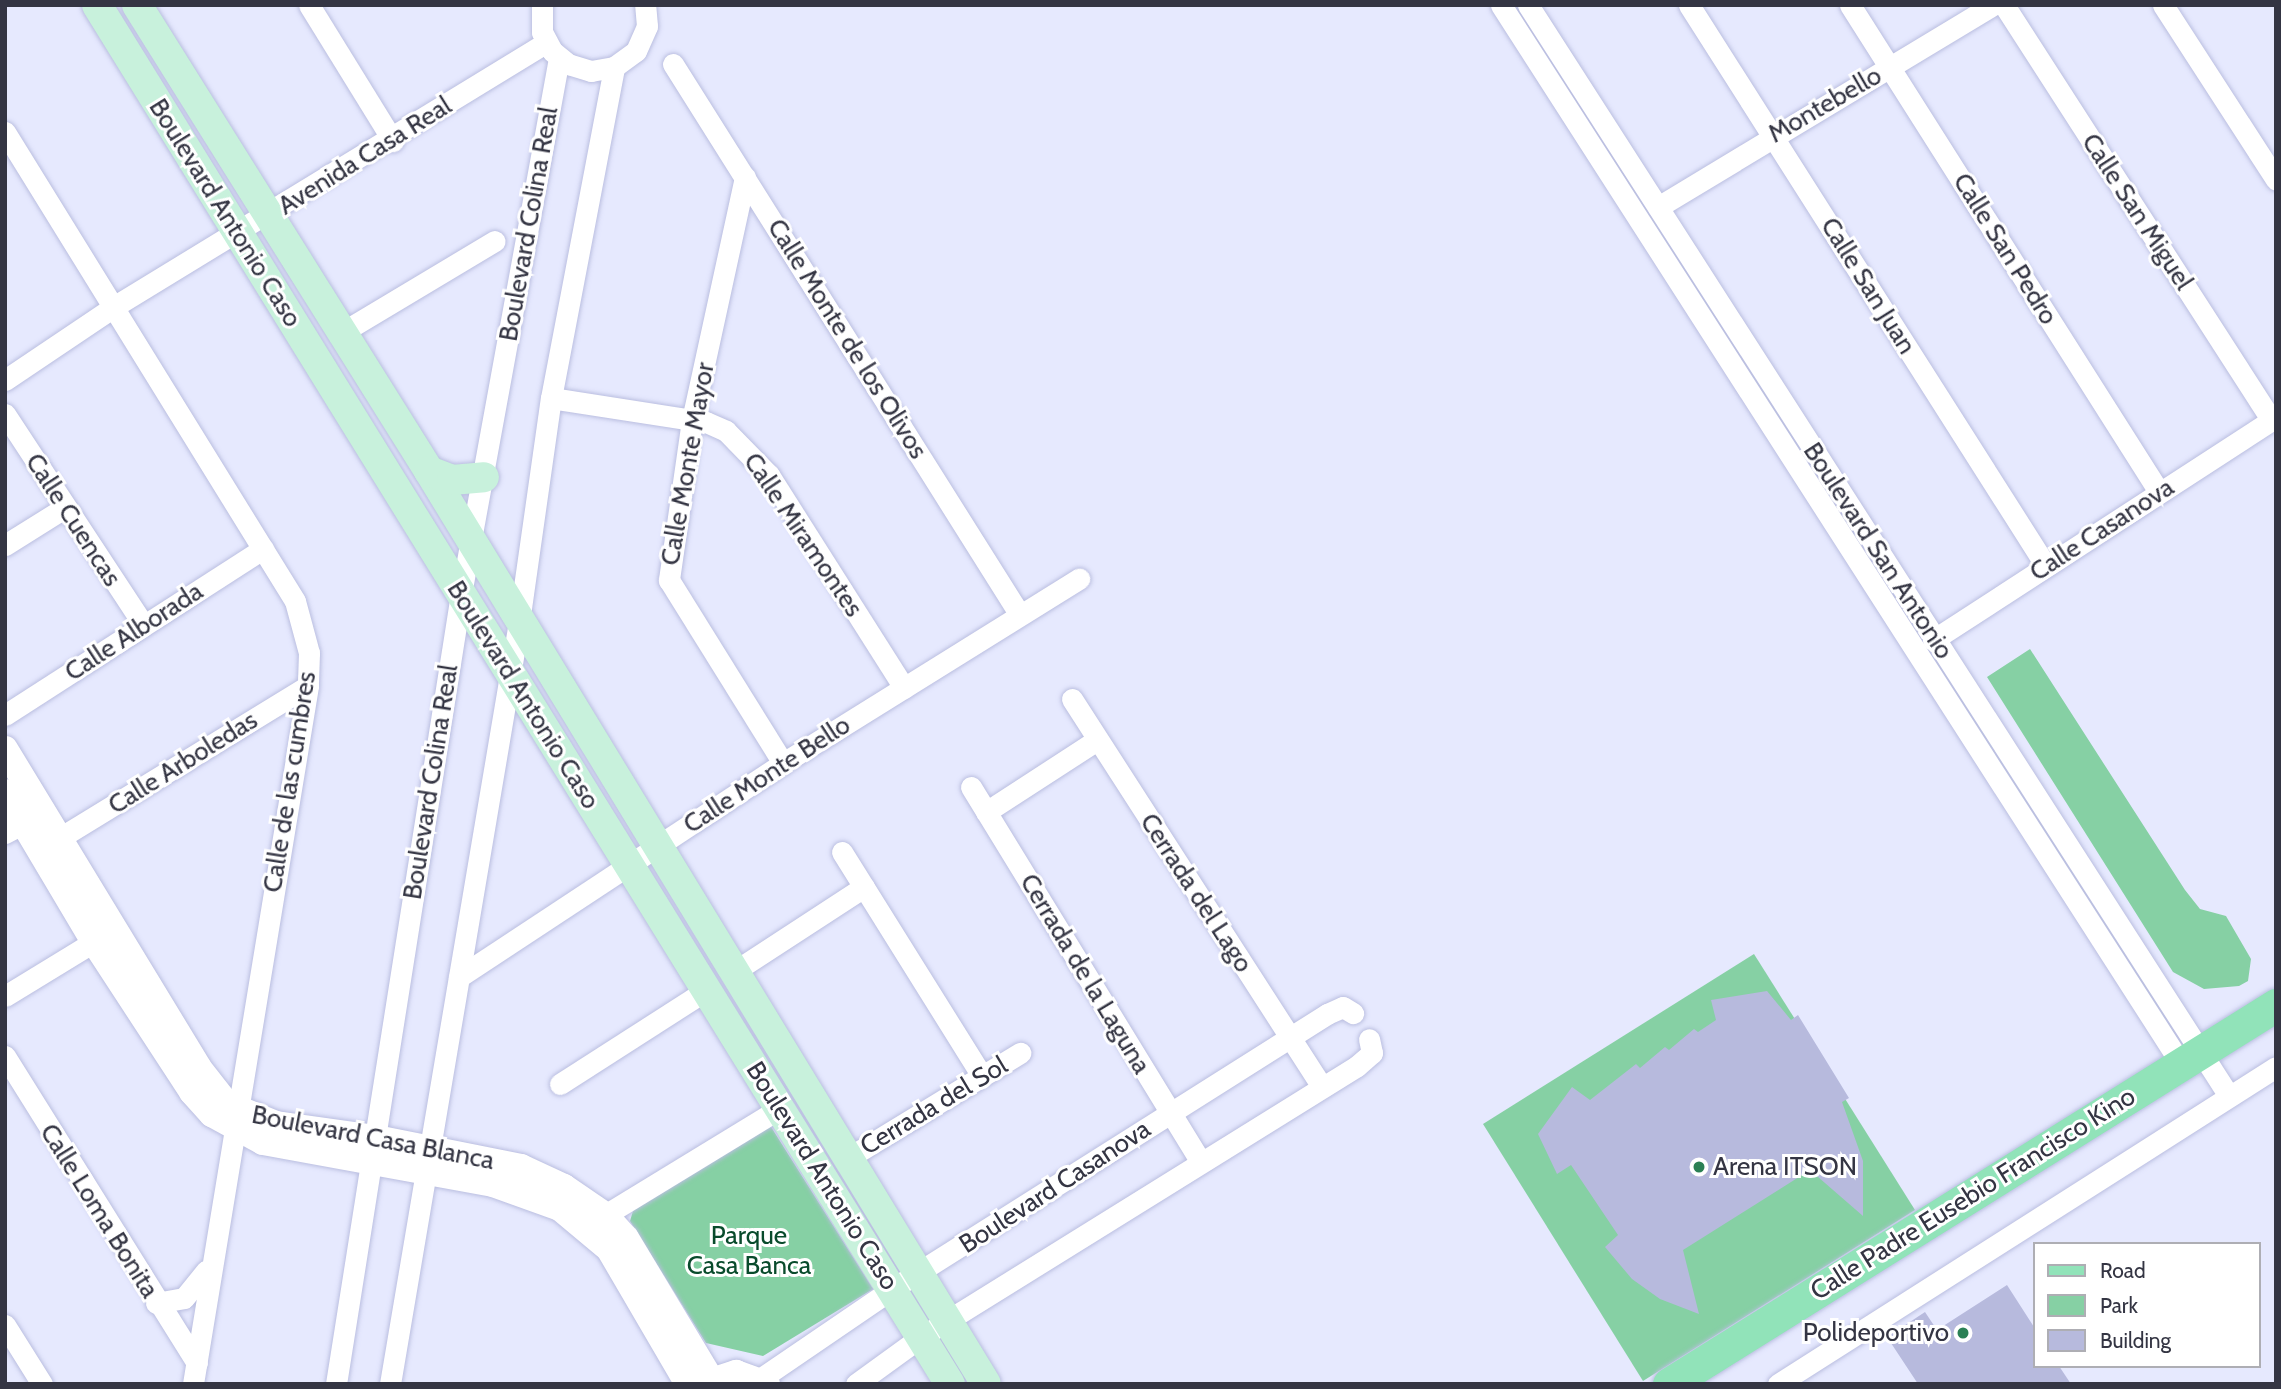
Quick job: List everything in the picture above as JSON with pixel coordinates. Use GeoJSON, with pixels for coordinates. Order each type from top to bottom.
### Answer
{"type":"FeatureCollection","features":[{"type":"Feature","properties":{"kind":"main road","name":"Boulevard Antonio Caso"},"geometry":{"type":"LineString","coordinates":[[97,5],[236,235],[461,594],[509,665],[627,864],[950,1384]]}},
{"type":"Feature","properties":{"kind":"main road","name":"Boulevard Antonio Caso"},"geometry":{"type":"LineString","coordinates":[[137,5],[429,471],[986,1384]]}},
{"type":"Feature","properties":{"kind":"main road"},"geometry":{"type":"LineString","coordinates":[[429,471],[452,480],[484,477]]}},
{"type":"Feature","properties":{"kind":"main road","name":"Calle Padre Eusebio Francisco Kino"},"geometry":{"type":"LineString","coordinates":[[1669,1384],[2276,1004]]}},
{"type":"Feature","properties":{"kind":"street"},"geometry":{"type":"LineString","coordinates":[[309,5],[393,141]]}},
{"type":"Feature","properties":{"kind":"street","name":"Boulevard Colina Real"},"geometry":{"type":"LineString","coordinates":[[337,1384],[461,594],[484,477],[553,50],[540,21],[542,5]]}},
{"type":"Feature","properties":{"kind":"street"},"geometry":{"type":"LineString","coordinates":[[553,50],[579,69],[614,67],[643,39],[645,5]]}},
{"type":"Feature","properties":{"kind":"street","name":"Boulevard San Antonio"},"geometry":{"type":"LineString","coordinates":[[1501,5],[2191,1058],[2229,1096]]}},
{"type":"Feature","properties":{"kind":"street","name":"Boulevard San Antonio"},"geometry":{"type":"LineString","coordinates":[[1528,5],[1933,640],[2191,1058]]}},
{"type":"Feature","properties":{"kind":"street","name":"Calle San Juan"},"geometry":{"type":"LineString","coordinates":[[1689,5],[2046,566]]}},
{"type":"Feature","properties":{"kind":"street","name":"Calle San Pedro"},"geometry":{"type":"LineString","coordinates":[[1850,5],[2160,492]]}},
{"type":"Feature","properties":{"kind":"street","name":"Montebello"},"geometry":{"type":"LineString","coordinates":[[1658,207],[1772,135],[1993,5]]}},
{"type":"Feature","properties":{"kind":"street","name":"Calle San Miguel"},"geometry":{"type":"LineString","coordinates":[[2004,5],[2273,418]]}},
{"type":"Feature","properties":{"kind":"street"},"geometry":{"type":"LineString","coordinates":[[2163,5],[2276,180]]}},
{"type":"Feature","properties":{"kind":"street","name":"Avenida Casa Real"},"geometry":{"type":"LineString","coordinates":[[5,380],[115,306],[393,141],[553,50]]}},
{"type":"Feature","properties":{"kind":"street","name":"Calle Monte de los Olivos"},"geometry":{"type":"LineString","coordinates":[[673,64],[1020,615]]}},
{"type":"Feature","properties":{"kind":"street","name":"Boulevard Colina Real"},"geometry":{"type":"LineString","coordinates":[[390,1384],[509,665],[519,622],[551,398],[614,67]]}},
{"type":"Feature","properties":{"kind":"street","name":"Calle de las cumbres"},"geometry":{"type":"LineString","coordinates":[[5,132],[263,549],[304,624],[308,686],[209,1266],[192,1384]]}},
{"type":"Feature","properties":{"kind":"street","name":"Calle Monte Mayor"},"geometry":{"type":"LineString","coordinates":[[745,177],[692,420],[669,580],[783,763]]}},
{"type":"Feature","properties":{"kind":"street"},"geometry":{"type":"LineString","coordinates":[[341,333],[495,241]]}},
{"type":"Feature","properties":{"kind":"street","name":"Calle Miramontes"},"geometry":{"type":"LineString","coordinates":[[551,398],[692,420],[726,431],[769,475],[904,688]]}},
{"type":"Feature","properties":{"kind":"street","name":"Calle Cuencas"},"geometry":{"type":"LineString","coordinates":[[5,414],[64,508],[143,624]]}},
{"type":"Feature","properties":{"kind":"street","name":"Calle Casanova"},"geometry":{"type":"LineString","coordinates":[[1933,640],[2273,418]]}},
{"type":"Feature","properties":{"kind":"street"},"geometry":{"type":"LineString","coordinates":[[5,545],[64,508]]}},
{"type":"Feature","properties":{"kind":"street","name":"Calle Alborada"},"geometry":{"type":"LineString","coordinates":[[5,716],[143,624],[263,549]]}},
{"type":"Feature","properties":{"kind":"street","name":"Calle Monte Bello"},"geometry":{"type":"LineString","coordinates":[[459,977],[783,763],[1079,579]]}},
{"type":"Feature","properties":{"kind":"street","name":"Calle Arboledas"},"geometry":{"type":"LineString","coordinates":[[58,839],[308,686]]}},
{"type":"Feature","properties":{"kind":"street","name":"Cerrada del Lago"},"geometry":{"type":"LineString","coordinates":[[1072,699],[1321,1086]]}},
{"type":"Feature","properties":{"kind":"street"},"geometry":{"type":"LineString","coordinates":[[986,812],[1097,740]]}},
{"type":"Feature","properties":{"kind":"street","name":"Boulevard Casa Blanca"},"geometry":{"type":"LineString","coordinates":[[5,749],[58,839],[104,935],[198,1100],[235,1120],[263,1142],[375,1150],[428,1161],[547,1177],[605,1214],[630,1244],[700,1382]]}},
{"type":"Feature","properties":{"kind":"street","name":"Cerrada de la Laguna"},"geometry":{"type":"LineString","coordinates":[[971,787],[1200,1161]]}},
{"type":"Feature","properties":{"kind":"street","name":"Boulevard Casa Blanca"},"geometry":{"type":"LineString","coordinates":[[5,792],[15,828],[104,935]]}},
{"type":"Feature","properties":{"kind":"street"},"geometry":{"type":"LineString","coordinates":[[842,852],[982,1076]]}},
{"type":"Feature","properties":{"kind":"street"},"geometry":{"type":"LineString","coordinates":[[735,971],[864,887]]}},
{"type":"Feature","properties":{"kind":"street"},"geometry":{"type":"LineString","coordinates":[[5,996],[104,935]]}},
{"type":"Feature","properties":{"kind":"street"},"geometry":{"type":"LineString","coordinates":[[560,1084],[705,991]]}},
{"type":"Feature","properties":{"kind":"street","name":"Boulevard Casanova"},"geometry":{"type":"LineString","coordinates":[[764,1382],[892,1289],[1289,1038],[1338,1008],[1346,1007],[1353,1013]]}},
{"type":"Feature","properties":{"kind":"street"},"geometry":{"type":"LineString","coordinates":[[856,1384],[921,1337],[1369,1057],[1373,1049],[1369,1039]]}},
{"type":"Feature","properties":{"kind":"street","name":"Cerrada del Sol"},"geometry":{"type":"LineString","coordinates":[[848,1158],[1020,1053]]}},
{"type":"Feature","properties":{"kind":"street","name":"Calle Loma Bonita"},"geometry":{"type":"LineString","coordinates":[[5,1056],[156,1303],[197,1363]]}},
{"type":"Feature","properties":{"kind":"street","name":"Calle Padre Eusebio Francisco Kino"},"geometry":{"type":"LineString","coordinates":[[1778,1384],[2276,1067]]}},
{"type":"Feature","properties":{"kind":"street"},"geometry":{"type":"LineString","coordinates":[[605,1214],[780,1108]]}},
{"type":"Feature","properties":{"kind":"street","name":"Boulevard Casa Blanca"},"geometry":{"type":"LineString","coordinates":[[428,1161],[529,1194],[590,1228],[609,1249],[700,1382]]}},
{"type":"Feature","properties":{"kind":"street"},"geometry":{"type":"LineString","coordinates":[[156,1303],[184,1298],[209,1266]]}},
{"type":"Feature","properties":{"kind":"street"},"geometry":{"type":"LineString","coordinates":[[5,1325],[42,1384]]}},
{"type":"Feature","properties":{"kind":"street"},"geometry":{"type":"LineString","coordinates":[[700,1382],[736,1373],[764,1382]]}},
{"type":"Feature","properties":{"kind":"green space"},"geometry":{"type":"Polygon","coordinates":[[[2030,649],[2185,890],[2200,909],[2226,916],[2251,959],[2248,981],[2239,986],[2204,989],[2173,972],[1987,677],[2030,649]]]}},
{"type":"Feature","properties":{"kind":"green space","name":"Arena ITSON"},"geometry":{"type":"Polygon","coordinates":[[[1754,954],[1915,1210],[1643,1381],[1483,1124],[1754,954]]]}},
{"type":"Feature","properties":{"kind":"green space","name":"Parque Casa Banca"},"geometry":{"type":"Polygon","coordinates":[[[768,1122],[873,1289],[763,1356],[706,1343],[630,1221],[636,1201],[697,1172],[768,1122]]]}},
{"type":"Feature","properties":{"kind":"building"},"geometry":{"type":"Polygon","coordinates":[[[1767,991],[1791,1020],[1798,1015],[1849,1098],[1842,1102],[1863,1161],[1863,1216],[1810,1170],[1683,1250],[1699,1314],[1660,1299],[1632,1279],[1605,1247],[1618,1235],[1571,1165],[1557,1174],[1538,1134],[1572,1087],[1590,1100],[1636,1064],[1640,1068],[1665,1047],[1669,1050],[1694,1029],[1698,1032],[1716,1020],[1711,1000],[1767,991]]]}},
{"type":"Feature","properties":{"kind":"building","name":"Polideportivo"},"geometry":{"type":"Polygon","coordinates":[[[2007,1285],[2032,1324],[2032,1368],[2060,1368],[2071,1384],[1918,1384],[1887,1337],[1925,1312],[1937,1330],[2007,1285]]]}},
{"type":"Feature","properties":{"kind":"place","name":"Arena ITSON"},"geometry":{"type":"Point","coordinates":[1699,1167]}},
{"type":"Feature","properties":{"kind":"place","name":"Polideportivo"},"geometry":{"type":"Point","coordinates":[1963,1333]}}]}
